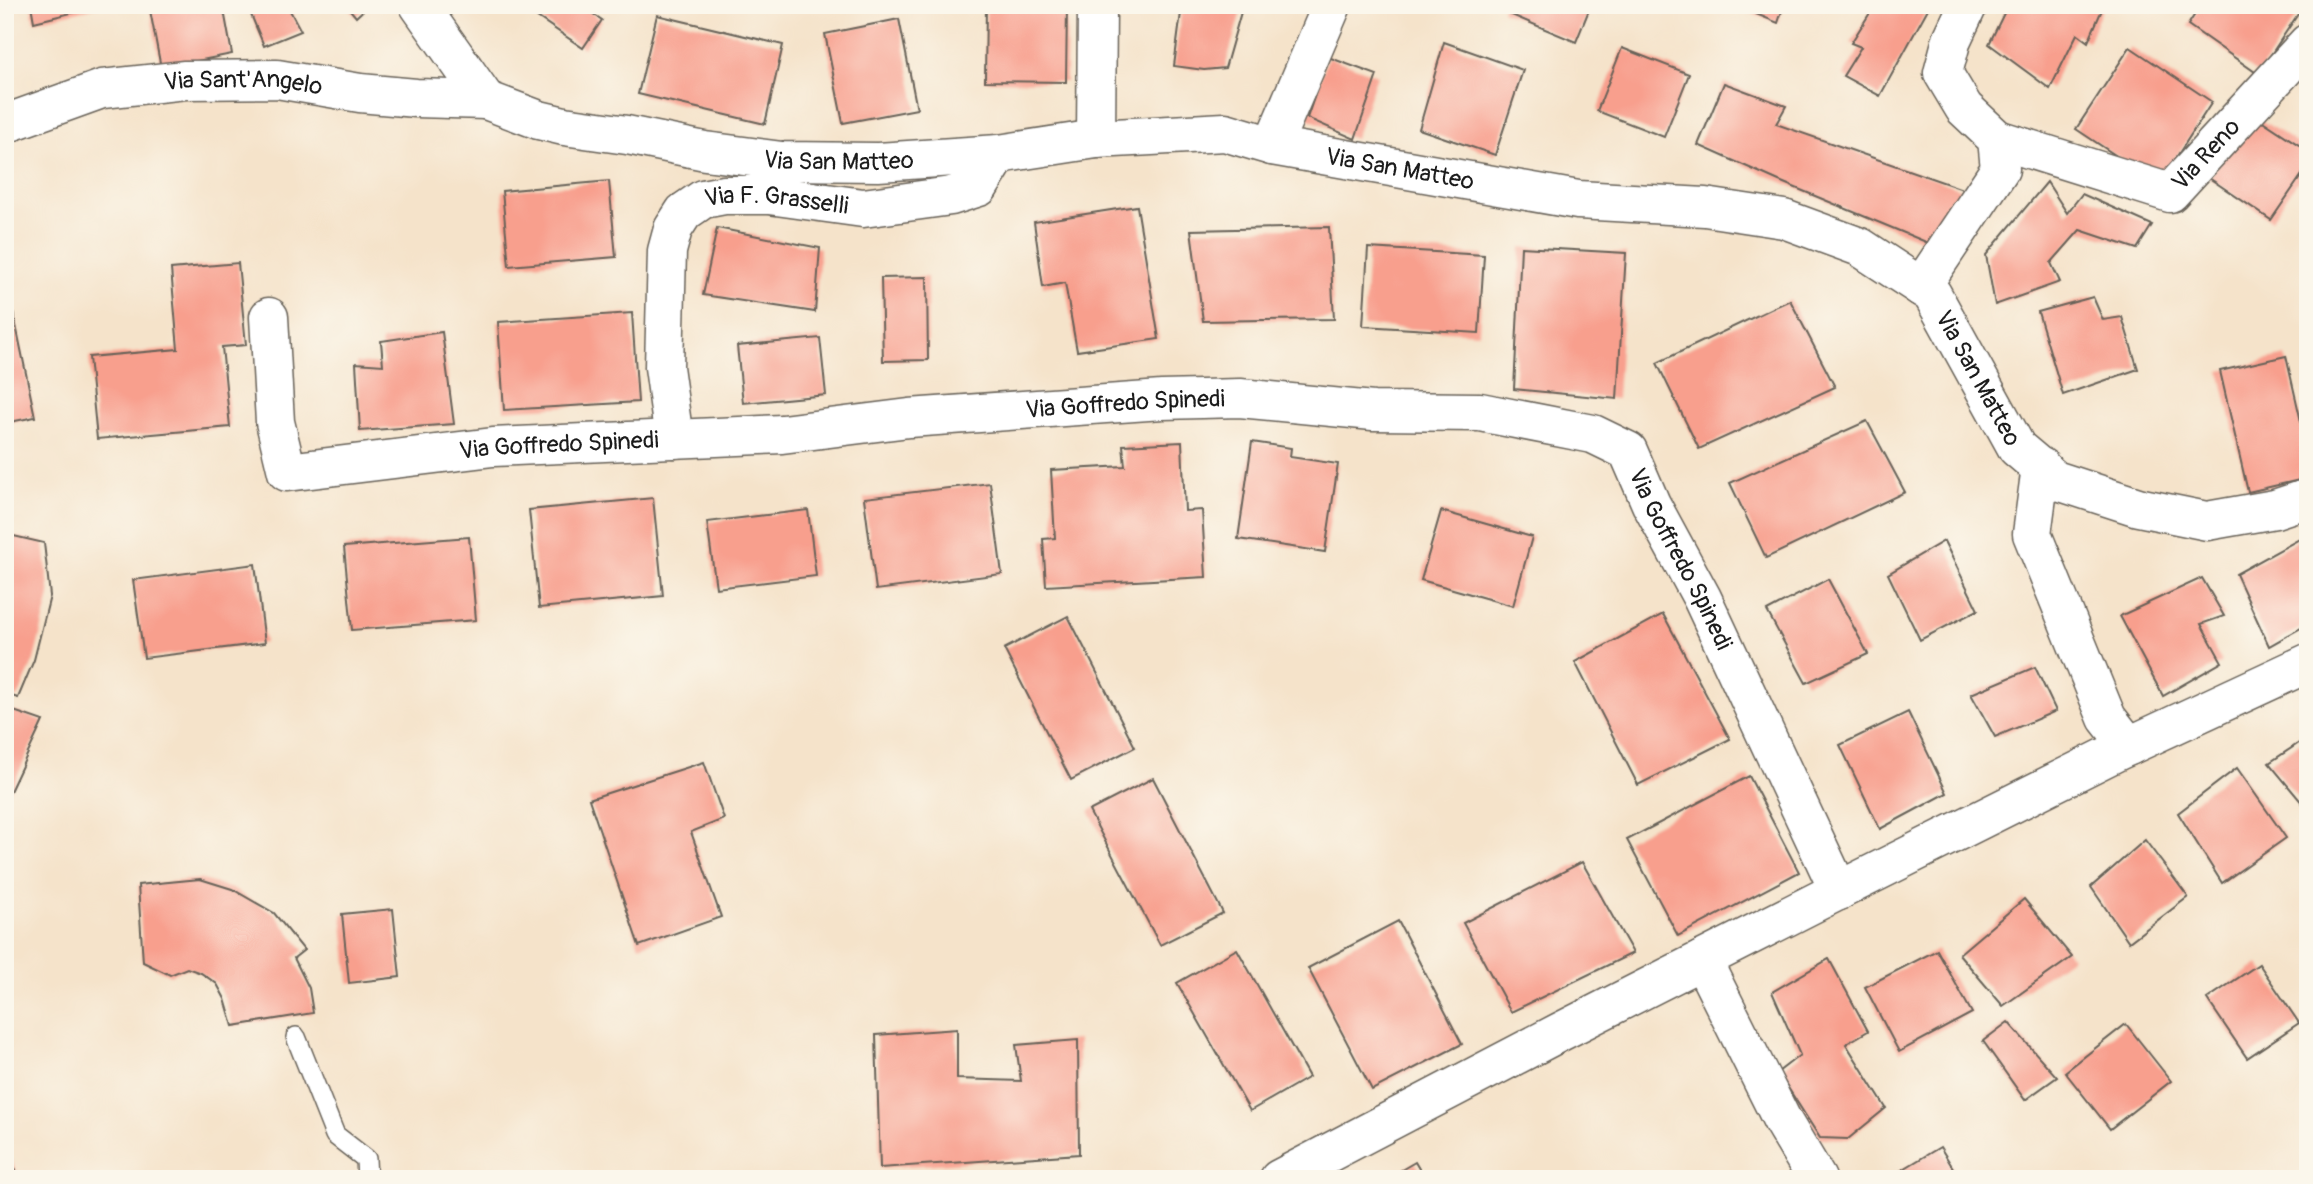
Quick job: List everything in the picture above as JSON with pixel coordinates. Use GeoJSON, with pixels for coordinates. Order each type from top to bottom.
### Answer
{"type":"FeatureCollection","features":[{"type":"Feature","properties":{"kind":"street"},"geometry":{"type":"LineString","coordinates":[[418,5],[486,100]]}},
{"type":"Feature","properties":{"kind":"street"},"geometry":{"type":"LineString","coordinates":[[1096,139],[1097,5]]}},
{"type":"Feature","properties":{"kind":"street"},"geometry":{"type":"LineString","coordinates":[[1272,146],[1332,5]]}},
{"type":"Feature","properties":{"kind":"street"},"geometry":{"type":"LineString","coordinates":[[1921,287],[2000,169],[1997,139],[1964,108],[1943,73],[1952,39],[1968,5]]}},
{"type":"Feature","properties":{"kind":"street","name":"Via Reno"},"geometry":{"type":"LineString","coordinates":[[1997,139],[2170,193],[2308,43]]}},
{"type":"Feature","properties":{"kind":"street","name":"Via Sant'Angelo"},"geometry":{"type":"LineString","coordinates":[[5,124],[102,89],[186,80],[277,79],[360,93],[486,100]]}},
{"type":"Feature","properties":{"kind":"street","name":"Via San Matteo"},"geometry":{"type":"LineString","coordinates":[[486,100],[539,120],[565,126],[748,158],[782,161],[850,162],[999,154],[1096,139],[1225,132],[1272,146],[1578,200],[1706,207],[1784,219],[1860,247],[1932,294],[2017,449],[2055,480],[2138,507],[2207,521],[2275,509],[2308,498]]}},
{"type":"Feature","properties":{"kind":"street","name":"Via F. Grasselli"},"geometry":{"type":"LineString","coordinates":[[674,439],[664,367],[667,251],[673,229],[684,212],[703,200],[724,195],[769,195],[863,208],[951,196],[979,187],[999,154]]}},
{"type":"Feature","properties":{"kind":"street","name":"Via Goffredo Spinedi"},"geometry":{"type":"LineString","coordinates":[[269,317],[275,422],[287,472],[493,447],[782,434],[909,418],[1162,400],[1240,398],[1373,411],[1480,412],[1593,434],[1628,451],[1651,504],[1702,598],[1839,891]]}},
{"type":"Feature","properties":{"kind":"street"},"geometry":{"type":"LineString","coordinates":[[2041,467],[2032,534],[2107,718],[2124,749]]}},
{"type":"Feature","properties":{"kind":"street"},"geometry":{"type":"LineString","coordinates":[[1279,1179],[1839,891],[2124,749],[2308,663]]}},
{"type":"Feature","properties":{"kind":"street"},"geometry":{"type":"LineString","coordinates":[[1702,960],[1783,1122],[1817,1179]]}},
{"type":"Feature","properties":{"kind":"lane"},"geometry":{"type":"LineString","coordinates":[[296,1037],[335,1135],[366,1160],[368,1179]]}},
{"type":"Feature","properties":{"kind":"building"},"geometry":{"type":"Polygon","coordinates":[[[31,5],[100,5],[100,6],[34,22],[31,5]]]}},
{"type":"Feature","properties":{"kind":"building"},"geometry":{"type":"Polygon","coordinates":[[[149,5],[223,5],[232,54],[161,68],[149,5]]]}},
{"type":"Feature","properties":{"kind":"building"},"geometry":{"type":"Polygon","coordinates":[[[247,5],[287,5],[301,31],[264,46],[247,5]]]}},
{"type":"Feature","properties":{"kind":"building"},"geometry":{"type":"Polygon","coordinates":[[[346,5],[369,5],[356,17],[346,5]]]}},
{"type":"Feature","properties":{"kind":"building"},"geometry":{"type":"Polygon","coordinates":[[[531,5],[580,5],[602,20],[583,48],[527,10],[531,5]]]}},
{"type":"Feature","properties":{"kind":"building"},"geometry":{"type":"Polygon","coordinates":[[[986,5],[1067,5],[1066,82],[985,81],[986,5]]]}},
{"type":"Feature","properties":{"kind":"building"},"geometry":{"type":"Polygon","coordinates":[[[1182,5],[1243,5],[1225,68],[1204,70],[1174,66],[1182,5]]]}},
{"type":"Feature","properties":{"kind":"building"},"geometry":{"type":"Polygon","coordinates":[[[1504,5],[1591,5],[1576,42],[1502,11],[1504,5]]]}},
{"type":"Feature","properties":{"kind":"building"},"geometry":{"type":"Polygon","coordinates":[[[1734,5],[1784,5],[1778,23],[1734,5]]]}},
{"type":"Feature","properties":{"kind":"building"},"geometry":{"type":"Polygon","coordinates":[[[1875,5],[1930,5],[1880,96],[1843,76],[1861,47],[1851,43],[1875,5]]]}},
{"type":"Feature","properties":{"kind":"building"},"geometry":{"type":"Polygon","coordinates":[[[2008,5],[2104,5],[2088,42],[2077,34],[2050,89],[1989,44],[2008,5]]]}},
{"type":"Feature","properties":{"kind":"building"},"geometry":{"type":"Polygon","coordinates":[[[2201,5],[2304,5],[2258,74],[2188,25],[2201,5]]]}},
{"type":"Feature","properties":{"kind":"building"},"geometry":{"type":"Polygon","coordinates":[[[657,15],[783,45],[765,124],[638,94],[657,15]]]}},
{"type":"Feature","properties":{"kind":"building"},"geometry":{"type":"Polygon","coordinates":[[[899,19],[917,109],[843,123],[825,34],[899,19]]]}},
{"type":"Feature","properties":{"kind":"building"},"geometry":{"type":"Polygon","coordinates":[[[1444,42],[1523,70],[1495,155],[1419,129],[1444,42]]]}},
{"type":"Feature","properties":{"kind":"building"},"geometry":{"type":"Polygon","coordinates":[[[2130,47],[2212,102],[2159,184],[2076,129],[2130,47]]]}},
{"type":"Feature","properties":{"kind":"building"},"geometry":{"type":"Polygon","coordinates":[[[1622,48],[1689,74],[1664,137],[1597,111],[1622,48]]]}},
{"type":"Feature","properties":{"kind":"building"},"geometry":{"type":"Polygon","coordinates":[[[1328,57],[1377,75],[1355,139],[1307,118],[1328,57]]]}},
{"type":"Feature","properties":{"kind":"building"},"geometry":{"type":"Polygon","coordinates":[[[1724,83],[1786,106],[1776,124],[1977,194],[1938,247],[1779,181],[1698,145],[1724,83]]]}},
{"type":"Feature","properties":{"kind":"building"},"geometry":{"type":"Polygon","coordinates":[[[2252,114],[2308,151],[2308,166],[2271,220],[2209,178],[2252,114]]]}},
{"type":"Feature","properties":{"kind":"building"},"geometry":{"type":"Polygon","coordinates":[[[609,181],[616,257],[509,266],[502,191],[609,181]]]}},
{"type":"Feature","properties":{"kind":"building"},"geometry":{"type":"Polygon","coordinates":[[[2047,182],[2067,213],[2082,194],[2152,225],[2137,249],[2080,230],[2051,263],[2060,282],[1995,305],[1986,255],[2047,182]]]}},
{"type":"Feature","properties":{"kind":"building"},"geometry":{"type":"Polygon","coordinates":[[[1137,206],[1159,339],[1077,351],[1065,283],[1043,287],[1034,222],[1137,206]]]}},
{"type":"Feature","properties":{"kind":"building"},"geometry":{"type":"Polygon","coordinates":[[[1329,227],[1334,319],[1203,321],[1191,230],[1329,227]]]}},
{"type":"Feature","properties":{"kind":"building"},"geometry":{"type":"Polygon","coordinates":[[[717,228],[820,248],[815,312],[703,295],[717,228]]]}},
{"type":"Feature","properties":{"kind":"building"},"geometry":{"type":"Polygon","coordinates":[[[1521,247],[1626,253],[1617,399],[1514,389],[1521,247]]]}},
{"type":"Feature","properties":{"kind":"building"},"geometry":{"type":"Polygon","coordinates":[[[1368,248],[1484,255],[1479,333],[1363,326],[1368,248]]]}},
{"type":"Feature","properties":{"kind":"building"},"geometry":{"type":"Polygon","coordinates":[[[238,263],[246,345],[222,347],[230,427],[97,439],[89,357],[178,349],[171,269],[238,263]]]}},
{"type":"Feature","properties":{"kind":"building"},"geometry":{"type":"Polygon","coordinates":[[[5,272],[35,417],[5,423],[5,272]]]}},
{"type":"Feature","properties":{"kind":"building"},"geometry":{"type":"Polygon","coordinates":[[[927,277],[928,360],[883,361],[881,278],[927,277]]]}},
{"type":"Feature","properties":{"kind":"building"},"geometry":{"type":"Polygon","coordinates":[[[2093,297],[2103,320],[2122,317],[2138,369],[2063,395],[2038,312],[2093,297]]]}},
{"type":"Feature","properties":{"kind":"building"},"geometry":{"type":"Polygon","coordinates":[[[1790,300],[1835,387],[1699,449],[1657,363],[1790,300]]]}},
{"type":"Feature","properties":{"kind":"building"},"geometry":{"type":"Polygon","coordinates":[[[632,313],[638,402],[504,410],[498,322],[632,313]]]}},
{"type":"Feature","properties":{"kind":"building"},"geometry":{"type":"Polygon","coordinates":[[[442,332],[454,424],[360,431],[356,363],[383,365],[381,341],[442,332]]]}},
{"type":"Feature","properties":{"kind":"building"},"geometry":{"type":"Polygon","coordinates":[[[820,338],[826,395],[743,403],[737,346],[820,338]]]}},
{"type":"Feature","properties":{"kind":"building"},"geometry":{"type":"Polygon","coordinates":[[[2286,356],[2308,452],[2308,478],[2248,492],[2220,371],[2286,356]]]}},
{"type":"Feature","properties":{"kind":"building"},"geometry":{"type":"Polygon","coordinates":[[[1867,421],[1905,492],[1766,558],[1730,483],[1867,421]]]}},
{"type":"Feature","properties":{"kind":"building"},"geometry":{"type":"Polygon","coordinates":[[[1182,442],[1185,511],[1202,510],[1206,577],[1046,586],[1043,539],[1055,538],[1051,470],[1125,466],[1123,445],[1182,442]]]}},
{"type":"Feature","properties":{"kind":"building"},"geometry":{"type":"Polygon","coordinates":[[[1252,442],[1291,448],[1290,457],[1338,464],[1325,552],[1238,539],[1252,442]]]}},
{"type":"Feature","properties":{"kind":"building"},"geometry":{"type":"Polygon","coordinates":[[[990,483],[1002,574],[876,590],[864,498],[990,483]]]}},
{"type":"Feature","properties":{"kind":"building"},"geometry":{"type":"Polygon","coordinates":[[[653,498],[663,596],[539,608],[529,510],[653,498]]]}},
{"type":"Feature","properties":{"kind":"building"},"geometry":{"type":"Polygon","coordinates":[[[808,510],[816,576],[716,588],[707,522],[808,510]]]}},
{"type":"Feature","properties":{"kind":"building"},"geometry":{"type":"Polygon","coordinates":[[[1441,511],[1532,537],[1513,606],[1421,580],[1441,511]]]}},
{"type":"Feature","properties":{"kind":"building"},"geometry":{"type":"Polygon","coordinates":[[[5,534],[44,543],[50,596],[34,660],[18,698],[5,694],[5,534]]]}},
{"type":"Feature","properties":{"kind":"building"},"geometry":{"type":"Polygon","coordinates":[[[469,537],[476,620],[352,630],[344,547],[469,537]]]}},
{"type":"Feature","properties":{"kind":"building"},"geometry":{"type":"Polygon","coordinates":[[[2303,537],[2308,546],[2308,624],[2269,646],[2236,574],[2303,537]]]}},
{"type":"Feature","properties":{"kind":"building"},"geometry":{"type":"Polygon","coordinates":[[[1944,541],[1978,610],[1920,640],[1888,574],[1944,541]]]}},
{"type":"Feature","properties":{"kind":"building"},"geometry":{"type":"Polygon","coordinates":[[[255,564],[265,643],[144,658],[133,580],[255,564]]]}},
{"type":"Feature","properties":{"kind":"building"},"geometry":{"type":"Polygon","coordinates":[[[2202,578],[2224,616],[2201,624],[2222,662],[2163,696],[2120,616],[2202,578]]]}},
{"type":"Feature","properties":{"kind":"building"},"geometry":{"type":"Polygon","coordinates":[[[1828,579],[1868,654],[1806,683],[1767,611],[1828,579]]]}},
{"type":"Feature","properties":{"kind":"building"},"geometry":{"type":"Polygon","coordinates":[[[1663,614],[1730,739],[1638,785],[1575,662],[1663,614]]]}},
{"type":"Feature","properties":{"kind":"building"},"geometry":{"type":"Polygon","coordinates":[[[1068,616],[1135,747],[1071,780],[1004,649],[1068,616]]]}},
{"type":"Feature","properties":{"kind":"building"},"geometry":{"type":"Polygon","coordinates":[[[2035,667],[2056,711],[1995,737],[1971,694],[2035,667]]]}},
{"type":"Feature","properties":{"kind":"building"},"geometry":{"type":"Polygon","coordinates":[[[5,708],[43,721],[5,802],[5,708]]]}},
{"type":"Feature","properties":{"kind":"building"},"geometry":{"type":"Polygon","coordinates":[[[1908,712],[1947,793],[1880,829],[1840,745],[1908,712]]]}},
{"type":"Feature","properties":{"kind":"building"},"geometry":{"type":"Polygon","coordinates":[[[2308,737],[2308,810],[2269,763],[2308,737]]]}},
{"type":"Feature","properties":{"kind":"building"},"geometry":{"type":"Polygon","coordinates":[[[704,762],[724,819],[691,832],[721,917],[639,946],[589,799],[704,762]]]}},
{"type":"Feature","properties":{"kind":"building"},"geometry":{"type":"Polygon","coordinates":[[[2237,768],[2286,838],[2222,883],[2178,813],[2237,768]]]}},
{"type":"Feature","properties":{"kind":"building"},"geometry":{"type":"Polygon","coordinates":[[[1749,776],[1799,872],[1678,936],[1627,840],[1749,776]]]}},
{"type":"Feature","properties":{"kind":"building"},"geometry":{"type":"Polygon","coordinates":[[[1153,778],[1223,913],[1160,945],[1089,811],[1153,778]]]}},
{"type":"Feature","properties":{"kind":"building"},"geometry":{"type":"Polygon","coordinates":[[[2145,840],[2188,897],[2129,942],[2091,887],[2145,840]]]}},
{"type":"Feature","properties":{"kind":"building"},"geometry":{"type":"Polygon","coordinates":[[[1582,862],[1633,953],[1511,1012],[1463,923],[1582,862]]]}},
{"type":"Feature","properties":{"kind":"building"},"geometry":{"type":"Polygon","coordinates":[[[200,879],[232,889],[274,913],[304,950],[294,958],[309,988],[313,1013],[233,1026],[225,999],[217,984],[201,973],[187,968],[170,975],[143,962],[138,885],[200,879]]]}},
{"type":"Feature","properties":{"kind":"building"},"geometry":{"type":"Polygon","coordinates":[[[2024,899],[2072,957],[2003,1006],[1959,954],[2024,899]]]}},
{"type":"Feature","properties":{"kind":"building"},"geometry":{"type":"Polygon","coordinates":[[[393,909],[400,977],[349,983],[342,914],[393,909]]]}},
{"type":"Feature","properties":{"kind":"building"},"geometry":{"type":"Polygon","coordinates":[[[1398,921],[1462,1044],[1372,1090],[1308,968],[1398,921]]]}},
{"type":"Feature","properties":{"kind":"building"},"geometry":{"type":"Polygon","coordinates":[[[1237,949],[1309,1077],[1250,1111],[1177,983],[1237,949]]]}},
{"type":"Feature","properties":{"kind":"building"},"geometry":{"type":"Polygon","coordinates":[[[1937,950],[1972,1013],[1899,1052],[1865,987],[1937,950]]]}},
{"type":"Feature","properties":{"kind":"building"},"geometry":{"type":"Polygon","coordinates":[[[1829,959],[1868,1031],[1846,1044],[1886,1108],[1848,1139],[1820,1138],[1778,1072],[1800,1055],[1772,992],[1829,959]]]}},
{"type":"Feature","properties":{"kind":"building"},"geometry":{"type":"Polygon","coordinates":[[[2259,964],[2299,1023],[2247,1058],[2207,999],[2259,964]]]}},
{"type":"Feature","properties":{"kind":"building"},"geometry":{"type":"Polygon","coordinates":[[[2008,1022],[2057,1077],[2025,1100],[1983,1041],[2008,1022]]]}},
{"type":"Feature","properties":{"kind":"building"},"geometry":{"type":"Polygon","coordinates":[[[2126,1024],[2171,1081],[2110,1129],[2065,1072],[2126,1024]]]}},
{"type":"Feature","properties":{"kind":"building"},"geometry":{"type":"Polygon","coordinates":[[[957,1029],[957,1079],[1021,1081],[1016,1045],[1078,1040],[1079,1154],[880,1168],[876,1035],[957,1029]]]}},
{"type":"Feature","properties":{"kind":"building"},"geometry":{"type":"Polygon","coordinates":[[[1940,1147],[1960,1179],[1887,1179],[1940,1147]]]}},
{"type":"Feature","properties":{"kind":"building"},"geometry":{"type":"Polygon","coordinates":[[[5,1148],[20,1179],[5,1179],[5,1148]]]}},
{"type":"Feature","properties":{"kind":"building"},"geometry":{"type":"Polygon","coordinates":[[[1415,1162],[1425,1179],[1386,1179],[1415,1162]]]}}]}
